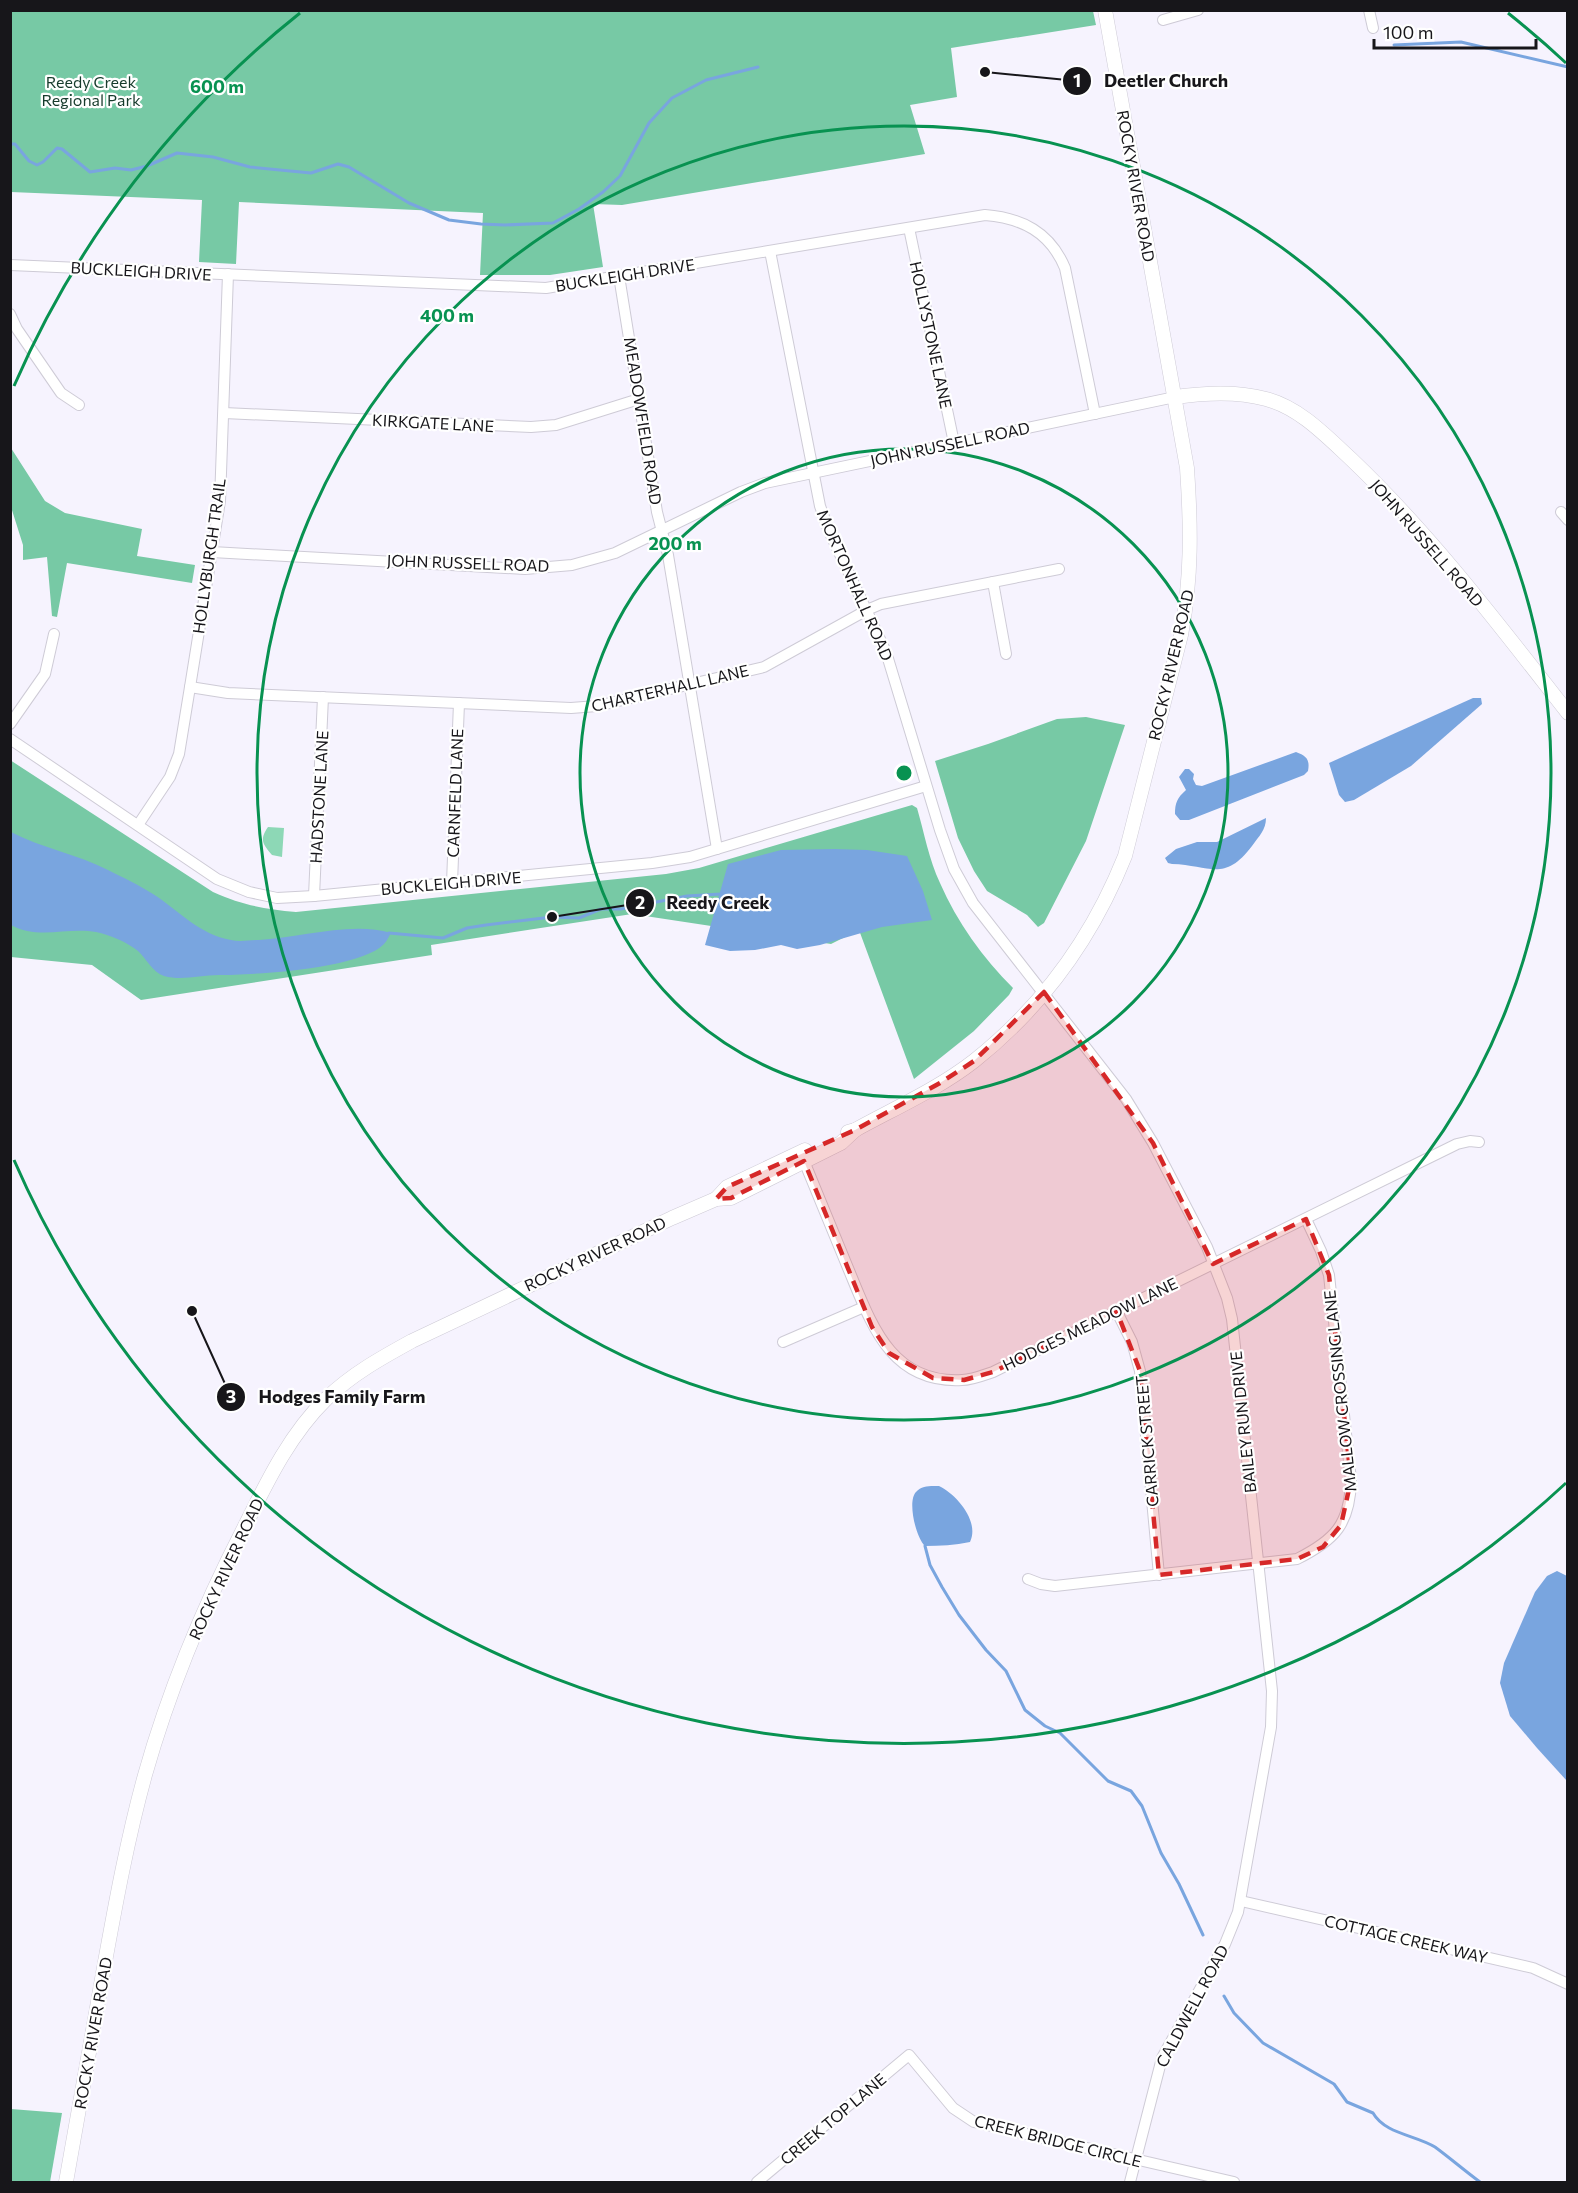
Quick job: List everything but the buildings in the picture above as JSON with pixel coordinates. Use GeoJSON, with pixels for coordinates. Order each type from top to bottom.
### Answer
{"type":"FeatureCollection","features":[{"type":"Feature","properties":{"kind":"street","name":"ROCKY RIVER ROAD"},"geometry":{"type":"LineString","coordinates":[[66,2182],[118,1890],[146,1772],[175,1684],[212,1592],[257,1502],[295,1438],[327,1399],[372,1363],[497,1300],[672,1218],[716,1199],[731,1198],[841,1143],[855,1130],[940,1083],[974,1061],[1022,1017],[1044,992],[1094,924],[1113,886],[1125,856],[1181,635],[1187,604],[1191,545],[1187,468],[1105,10]]}},
{"type":"Feature","properties":{"kind":"street"},"geometry":{"type":"LineString","coordinates":[[1163,20],[1198,10]]}},
{"type":"Feature","properties":{"kind":"street"},"geometry":{"type":"LineString","coordinates":[[1369,10],[1373,28]]}},
{"type":"Feature","properties":{"kind":"street","name":"BUCKLEIGH DRIVE"},"geometry":{"type":"LineString","coordinates":[[10,265],[546,288],[985,215],[1004,217],[1031,226],[1043,234],[1060,256],[1065,268],[1095,414]]}},
{"type":"Feature","properties":{"kind":"street","name":"HOLLYSTONE LANE"},"geometry":{"type":"LineString","coordinates":[[909,228],[954,443]]}},
{"type":"Feature","properties":{"kind":"street","name":"MORTONHALL ROAD"},"geometry":{"type":"LineString","coordinates":[[770,251],[813,473],[820,506],[829,531],[886,652],[926,786],[954,869],[973,903],[1044,992]]}},
{"type":"Feature","properties":{"kind":"street","name":"HOLLYBURGH TRAIL"},"geometry":{"type":"LineString","coordinates":[[138,825],[160,794],[173,770],[179,754],[190,687],[220,501],[228,274]]}},
{"type":"Feature","properties":{"kind":"street","name":"MEADOWFIELD ROAD"},"geometry":{"type":"LineString","coordinates":[[619,276],[717,849]]}},
{"type":"Feature","properties":{"kind":"street"},"geometry":{"type":"LineString","coordinates":[[10,314],[17,329],[61,393],[79,405]]}},
{"type":"Feature","properties":{"kind":"street","name":"JOHN RUSSELL ROAD"},"geometry":{"type":"LineString","coordinates":[[212,552],[525,568],[572,565],[615,553],[741,492],[765,483],[1175,397],[1213,392],[1266,399],[1296,413],[1324,434],[1417,527],[1568,713]]}},
{"type":"Feature","properties":{"kind":"street","name":"KIRKGATE LANE"},"geometry":{"type":"LineString","coordinates":[[224,413],[531,427],[556,425],[639,399]]}},
{"type":"Feature","properties":{"kind":"street","name":"CHARTERHALL LANE"},"geometry":{"type":"LineString","coordinates":[[190,687],[228,693],[572,708],[623,700],[764,667],[881,604],[1059,569]]}},
{"type":"Feature","properties":{"kind":"street"},"geometry":{"type":"LineString","coordinates":[[993,582],[1006,654]]}},
{"type":"Feature","properties":{"kind":"street"},"geometry":{"type":"LineString","coordinates":[[10,724],[45,674],[54,634]]}},
{"type":"Feature","properties":{"kind":"street","name":"HADSTONE LANE"},"geometry":{"type":"LineString","coordinates":[[314,896],[324,698]]}},
{"type":"Feature","properties":{"kind":"street","name":"CARNFELD LANE"},"geometry":{"type":"LineString","coordinates":[[452,883],[459,703]]}},
{"type":"Feature","properties":{"kind":"street","name":"BUCKLEIGH DRIVE"},"geometry":{"type":"LineString","coordinates":[[10,739],[217,879],[249,892],[277,898],[452,883],[652,863],[690,857],[926,786]]}},
{"type":"Feature","properties":{"kind":"street","name":"BAILEY RUN DRIVE"},"geometry":{"type":"LineString","coordinates":[[1044,992],[1126,1100],[1154,1143],[1207,1247],[1227,1298],[1232,1319],[1272,1691],[1271,1727],[1241,1901]]}},
{"type":"Feature","properties":{"kind":"street","name":"ROCKY RIVER ROAD"},"geometry":{"type":"LineString","coordinates":[[716,1199],[727,1187],[840,1134],[855,1130]]}},
{"type":"Feature","properties":{"kind":"street","name":"HODGES MEADOW LANE"},"geometry":{"type":"LineString","coordinates":[[804,1161],[872,1327],[889,1353],[914,1371],[933,1378],[964,1380],[993,1372],[1457,1144],[1470,1141],[1479,1142]]}},
{"type":"Feature","properties":{"kind":"street","name":"MALLOW CROSSING LANE"},"geometry":{"type":"LineString","coordinates":[[1028,1579],[1055,1586],[1297,1559],[1323,1547],[1341,1526],[1350,1499],[1351,1480],[1329,1275],[1306,1219]]}},
{"type":"Feature","properties":{"kind":"street"},"geometry":{"type":"LineString","coordinates":[[783,1342],[864,1307]]}},
{"type":"Feature","properties":{"kind":"street","name":"CARRICK STREET"},"geometry":{"type":"LineString","coordinates":[[1117,1312],[1132,1342],[1140,1371],[1159,1575]]}},
{"type":"Feature","properties":{"kind":"street","name":"COTTAGE CREEK WAY"},"geometry":{"type":"LineString","coordinates":[[1241,1901],[1533,1968],[1568,1984]]}},
{"type":"Feature","properties":{"kind":"street","name":"CALDWELL ROAD"},"geometry":{"type":"LineString","coordinates":[[1130,2182],[1162,2058],[1225,1944],[1241,1901]]}},
{"type":"Feature","properties":{"kind":"street","name":"CREEK BRIDGE CIRCLE"},"geometry":{"type":"LineString","coordinates":[[909,2055],[953,2108],[974,2122],[1234,2182]]}},
{"type":"Feature","properties":{"kind":"street","name":"CREEK TOP LANE"},"geometry":{"type":"LineString","coordinates":[[757,2182],[909,2055]]}},
{"type":"Feature","properties":{"kind":"highlighted area"},"geometry":{"type":"Polygon","coordinates":[[[1044,992],[1153,1143],[1213,1264],[1306,1219],[1329,1275],[1351,1480],[1341,1525],[1323,1547],[1297,1559],[1159,1575],[1140,1371],[1117,1312],[993,1372],[964,1380],[933,1378],[889,1353],[872,1327],[804,1161],[731,1198],[716,1199],[727,1187],[855,1130],[940,1083],[974,1061],[1044,992]]]}},
{"type":"Feature","properties":{"kind":"green space","name":"Reedy Creek Regional Park"},"geometry":{"type":"Polygon","coordinates":[[[11,11],[1093,11],[1096,25],[951,48],[957,97],[910,105],[925,154],[622,205],[593,204],[603,267],[550,275],[480,275],[483,213],[239,202],[236,264],[199,262],[202,200],[11,192],[11,11]]]}},
{"type":"Feature","properties":{"kind":"green space"},"geometry":{"type":"Polygon","coordinates":[[[11,448],[45,501],[65,513],[142,529],[137,556],[195,565],[192,583],[67,563],[57,617],[52,616],[47,557],[23,560],[23,545],[11,507],[11,448]]]}},
{"type":"Feature","properties":{"kind":"green space"},"geometry":{"type":"Polygon","coordinates":[[[1086,717],[1125,725],[1086,841],[1044,923],[1038,927],[1027,915],[987,891],[974,871],[958,838],[935,761],[1057,719],[1086,717]]]}},
{"type":"Feature","properties":{"kind":"green space"},"geometry":{"type":"Polygon","coordinates":[[[10,760],[213,892],[253,906],[296,912],[666,874],[699,868],[912,805],[917,808],[933,865],[954,912],[981,952],[1013,988],[974,1031],[914,1079],[859,930],[831,944],[632,914],[431,945],[432,955],[141,1000],[92,965],[11,957],[10,760]]]}},
{"type":"Feature","properties":{"kind":"green space"},"geometry":{"type":"Polygon","coordinates":[[[268,827],[284,828],[282,857],[272,855],[264,845],[263,839],[268,827]]]}},
{"type":"Feature","properties":{"kind":"green space"},"geometry":{"type":"Polygon","coordinates":[[[11,2109],[62,2113],[50,2182],[11,2182],[11,2109]]]}},
{"type":"Feature","properties":{"kind":"water"},"geometry":{"type":"Polygon","coordinates":[[[1473,698],[1481,698],[1482,704],[1411,766],[1354,800],[1345,802],[1339,795],[1329,763],[1473,698]]]}},
{"type":"Feature","properties":{"kind":"water"},"geometry":{"type":"Polygon","coordinates":[[[1296,752],[1308,761],[1308,771],[1304,775],[1189,820],[1180,820],[1175,814],[1177,801],[1186,790],[1179,777],[1185,769],[1189,769],[1194,774],[1193,779],[1196,785],[1202,786],[1296,752]]]}},
{"type":"Feature","properties":{"kind":"water"},"geometry":{"type":"Polygon","coordinates":[[[1266,818],[1263,829],[1252,846],[1233,865],[1216,869],[1172,864],[1168,863],[1165,858],[1176,849],[1197,842],[1217,842],[1266,818]]]}},
{"type":"Feature","properties":{"kind":"water"},"geometry":{"type":"Polygon","coordinates":[[[11,832],[96,864],[125,878],[153,894],[209,933],[231,940],[275,939],[343,929],[391,933],[384,944],[371,953],[330,965],[256,974],[184,978],[164,976],[156,972],[134,948],[107,935],[85,931],[32,932],[11,925],[11,832]]]}},
{"type":"Feature","properties":{"kind":"water"},"geometry":{"type":"Polygon","coordinates":[[[781,850],[867,850],[907,856],[923,891],[932,920],[882,927],[820,945],[797,949],[781,945],[755,950],[730,951],[705,945],[728,864],[781,850]]]}},
{"type":"Feature","properties":{"kind":"water"},"geometry":{"type":"Polygon","coordinates":[[[939,1486],[952,1495],[965,1509],[972,1526],[970,1542],[925,1546],[922,1542],[914,1519],[913,1497],[921,1488],[939,1486]]]}},
{"type":"Feature","properties":{"kind":"water"},"geometry":{"type":"Polygon","coordinates":[[[1557,1571],[1567,1576],[1567,1781],[1510,1716],[1500,1683],[1504,1663],[1535,1592],[1547,1576],[1557,1571]]]}},
{"type":"Feature","properties":{"kind":"waterway"},"geometry":{"type":"LineString","coordinates":[[1394,45],[1461,42],[1568,67]]}},
{"type":"Feature","properties":{"kind":"waterway"},"geometry":{"type":"LineString","coordinates":[[10,144],[15,144],[29,161],[37,165],[57,148],[62,149],[90,172],[115,168],[131,170],[177,153],[213,157],[250,167],[311,173],[338,164],[349,167],[409,203],[449,220],[505,225],[553,223],[579,209],[603,192],[620,176],[649,123],[672,98],[706,80],[758,67]]}},
{"type":"Feature","properties":{"kind":"waterway"},"geometry":{"type":"LineString","coordinates":[[389,933],[443,938],[467,928],[552,917],[579,918],[601,909],[621,909],[687,896],[721,894]]}},
{"type":"Feature","properties":{"kind":"waterway"},"geometry":{"type":"LineString","coordinates":[[925,1546],[930,1565],[959,1615],[986,1650],[1006,1671],[1025,1710],[1045,1726],[1060,1733],[1108,1781],[1131,1791],[1142,1806],[1161,1853],[1179,1884],[1203,1935]]}},
{"type":"Feature","properties":{"kind":"waterway"},"geometry":{"type":"LineString","coordinates":[[1224,1996],[1234,2013],[1263,2043],[1334,2084],[1347,2102],[1373,2113],[1378,2120],[1393,2130],[1435,2147],[1480,2182]]}},
{"type":"Feature","properties":{"kind":"place","name":"Deetler Church"},"geometry":{"type":"Point","coordinates":[985,72]}},
{"type":"Feature","properties":{"kind":"place","name":"Reedy Creek"},"geometry":{"type":"Point","coordinates":[552,917]}},
{"type":"Feature","properties":{"kind":"place","name":"Hodges Family Farm"},"geometry":{"type":"Point","coordinates":[192,1311]}}]}
